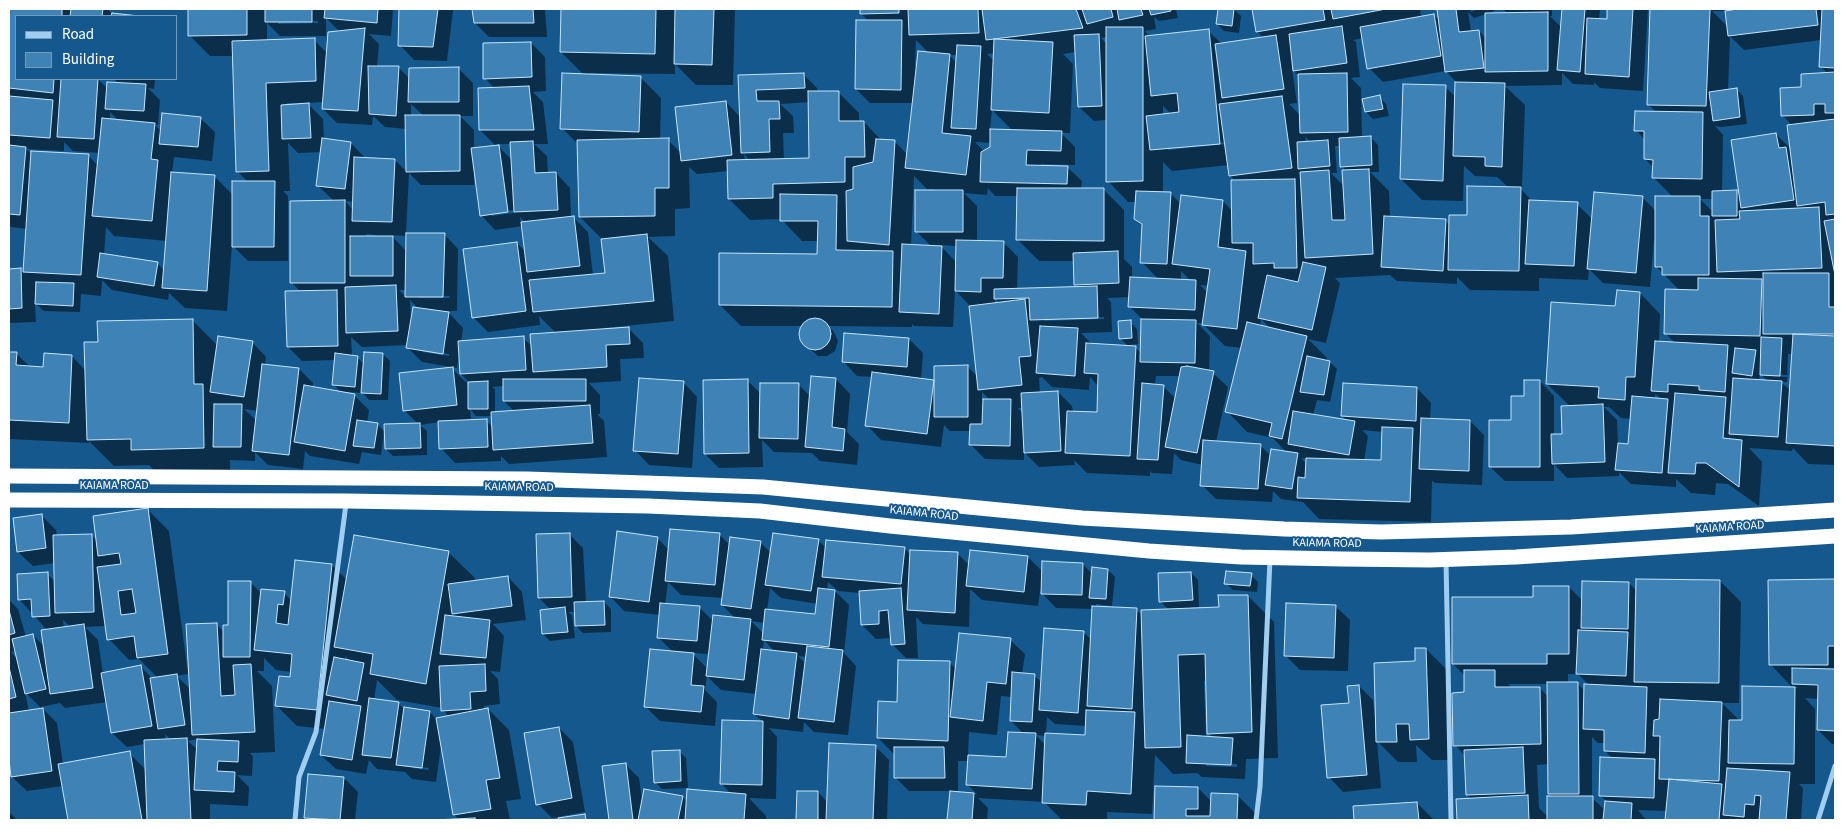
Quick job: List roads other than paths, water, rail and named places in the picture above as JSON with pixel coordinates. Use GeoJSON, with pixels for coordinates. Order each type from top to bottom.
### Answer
{"type":"FeatureCollection","features":[{"type":"Feature","properties":{"kind":"highway","name":"KAIAMA ROAD"},"geometry":{"type":"LineString","coordinates":[[9,476],[545,480],[763,487],[1091,518],[1284,530],[1381,532],[1571,527],[1835,510]]}},
{"type":"Feature","properties":{"kind":"highway","name":"KAIAMA ROAD"},"geometry":{"type":"LineString","coordinates":[[9,500],[347,501],[619,505],[760,512],[1149,551],[1270,557],[1446,560],[1835,536]]}},
{"type":"Feature","properties":{"kind":"street"},"geometry":{"type":"LineString","coordinates":[[295,820],[299,777],[316,732],[347,501]]}},
{"type":"Feature","properties":{"kind":"street"},"geometry":{"type":"LineString","coordinates":[[1256,820],[1260,788],[1270,557]]}},
{"type":"Feature","properties":{"kind":"street"},"geometry":{"type":"LineString","coordinates":[[1446,560],[1451,820]]}},
{"type":"Feature","properties":{"kind":"street"},"geometry":{"type":"LineString","coordinates":[[1818,820],[1835,766]]}}]}
